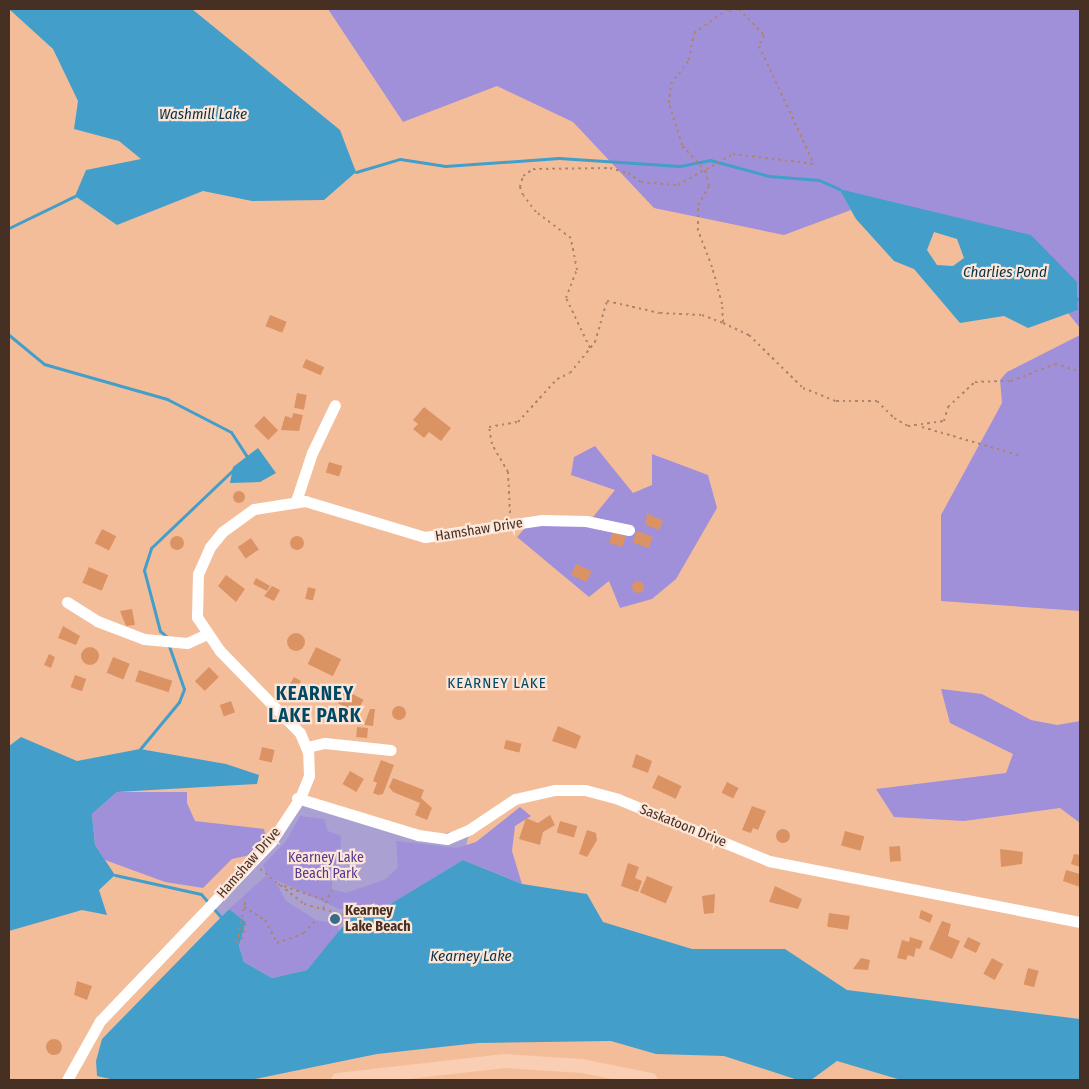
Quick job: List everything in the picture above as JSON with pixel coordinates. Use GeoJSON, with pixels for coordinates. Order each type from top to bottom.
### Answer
{"type":"FeatureCollection","features":[{"type":"Feature","properties":{"kind":"main road"},"geometry":{"type":"LineString","coordinates":[[338,1080],[505,1061],[582,1066],[651,1080]]}},
{"type":"Feature","properties":{"kind":"street"},"geometry":{"type":"LineString","coordinates":[[296,501],[312,454],[336,405]]}},
{"type":"Feature","properties":{"kind":"street","name":"Hamshaw Drive"},"geometry":{"type":"LineString","coordinates":[[68,1080],[100,1021],[205,913],[221,891],[224,893],[251,860],[280,830],[309,776],[307,747],[297,728],[207,634],[197,617],[195,593],[201,565],[210,547],[229,525],[254,509],[296,501],[319,503],[425,537],[513,525],[571,520],[629,530]]}},
{"type":"Feature","properties":{"kind":"street"},"geometry":{"type":"LineString","coordinates":[[67,602],[124,633],[169,643],[187,643],[207,634]]}},
{"type":"Feature","properties":{"kind":"street"},"geometry":{"type":"LineString","coordinates":[[307,747],[325,743],[391,750]]}},
{"type":"Feature","properties":{"kind":"street","name":"Saskatoon Drive"},"geometry":{"type":"LineString","coordinates":[[297,798],[418,834],[447,839],[470,829],[515,799],[555,790],[585,790],[618,799],[769,861],[1080,922]]}},
{"type":"Feature","properties":{"kind":"path"},"geometry":{"type":"LineString","coordinates":[[590,349],[566,298],[577,270],[572,238],[543,218],[523,195],[520,187],[524,176],[533,169],[610,168],[628,173],[641,182],[671,185],[706,172],[733,154],[814,164],[759,46],[764,35],[739,9],[729,10],[694,33],[689,60],[671,84],[670,103],[682,145],[706,172],[709,186],[698,205],[698,230],[722,304],[723,323]]}},
{"type":"Feature","properties":{"kind":"path"},"geometry":{"type":"LineString","coordinates":[[513,525],[507,497],[508,472],[492,444],[489,427],[518,422],[590,349],[607,302],[660,313],[702,315],[749,335],[803,388],[836,401],[877,401],[894,418],[1018,455]]}},
{"type":"Feature","properties":{"kind":"path"},"geometry":{"type":"LineString","coordinates":[[922,427],[944,421],[948,408],[975,382],[1011,381],[1055,364],[1080,371]]}},
{"type":"Feature","properties":{"kind":"path"},"geometry":{"type":"LineString","coordinates":[[251,860],[276,883],[304,904],[348,916],[358,914],[363,924]]}},
{"type":"Feature","properties":{"kind":"path"},"geometry":{"type":"LineString","coordinates":[[276,883],[327,901]]}},
{"type":"Feature","properties":{"kind":"path"},"geometry":{"type":"LineString","coordinates":[[323,909],[332,890]]}},
{"type":"Feature","properties":{"kind":"path"},"geometry":{"type":"LineString","coordinates":[[237,943],[246,897]]}},
{"type":"Feature","properties":{"kind":"path"},"geometry":{"type":"LineString","coordinates":[[244,908],[265,920],[276,943],[298,937],[317,918]]}},
{"type":"Feature","properties":{"kind":"path"},"geometry":{"type":"LineString","coordinates":[[242,939],[246,922]]}},
{"type":"Feature","properties":{"kind":"green space"},"geometry":{"type":"Polygon","coordinates":[[[328,9],[1080,9],[1080,328],[1068,313],[1078,310],[1077,282],[839,189],[851,210],[784,235],[654,208],[573,122],[497,86],[403,122],[328,9]]]}},
{"type":"Feature","properties":{"kind":"green space"},"geometry":{"type":"Polygon","coordinates":[[[1080,335],[1080,611],[941,601],[941,515],[1002,403],[1000,380],[1007,372],[1080,335]]]}},
{"type":"Feature","properties":{"kind":"green space"},"geometry":{"type":"Polygon","coordinates":[[[595,446],[633,493],[652,485],[652,454],[708,475],[717,508],[676,579],[652,599],[620,608],[609,581],[589,597],[517,537],[536,516],[593,517],[615,490],[571,475],[574,457],[595,446]]]}},
{"type":"Feature","properties":{"kind":"green space"},"geometry":{"type":"Polygon","coordinates":[[[941,689],[982,694],[1031,720],[1057,725],[1080,721],[1080,823],[1060,808],[964,821],[894,817],[876,789],[1006,773],[1013,754],[950,723],[941,689]]]}},
{"type":"Feature","properties":{"kind":"green space"},"geometry":{"type":"Polygon","coordinates":[[[117,792],[187,792],[187,803],[195,821],[264,829],[267,841],[255,854],[232,859],[203,888],[165,882],[105,860],[95,845],[92,814],[117,792]]]}},
{"type":"Feature","properties":{"kind":"green space","name":"Kearney Lake Beach Park"},"geometry":{"type":"Polygon","coordinates":[[[297,798],[433,835],[470,829],[463,860],[372,915],[358,914],[348,920],[307,970],[229,909],[221,917],[211,905],[261,850],[297,798]]]}},
{"type":"Feature","properties":{"kind":"green space","name":"Kearney Lake Beach Park"},"geometry":{"type":"Polygon","coordinates":[[[520,807],[531,816],[515,826],[512,851],[522,884],[463,860],[372,915],[364,910],[339,909],[274,879],[286,901],[316,920],[338,924],[339,932],[307,970],[272,978],[244,962],[239,946],[246,922],[229,909],[267,875],[263,865],[286,841],[300,816],[324,819],[328,831],[341,836],[339,878],[332,880],[332,889],[346,893],[386,879],[398,867],[396,841],[457,848],[476,842],[520,807]]]}},
{"type":"Feature","properties":{"kind":"water","name":"Washmill Lake"},"geometry":{"type":"Polygon","coordinates":[[[9,9],[192,9],[340,130],[356,172],[324,200],[252,201],[203,191],[117,225],[75,196],[86,170],[141,159],[119,141],[74,129],[78,101],[53,49],[9,9]]]}},
{"type":"Feature","properties":{"kind":"water","name":"Charlies Pond"},"geometry":{"type":"Polygon","coordinates":[[[839,189],[1031,235],[1077,282],[1078,310],[1028,328],[1004,316],[960,323],[914,269],[894,261],[856,219],[839,189]],[[934,232],[927,250],[937,265],[953,266],[964,258],[957,239],[934,232]]]}},
{"type":"Feature","properties":{"kind":"water"},"geometry":{"type":"Polygon","coordinates":[[[258,448],[276,473],[260,482],[230,483],[233,467],[258,448]]]}},
{"type":"Feature","properties":{"kind":"water"},"geometry":{"type":"Polygon","coordinates":[[[21,737],[77,761],[140,749],[226,764],[259,775],[257,784],[117,792],[92,814],[95,845],[115,875],[99,890],[107,915],[82,910],[9,931],[9,746],[21,737]]]}},
{"type":"Feature","properties":{"kind":"water","name":"Kearney Lake"},"geometry":{"type":"Polygon","coordinates":[[[463,860],[522,884],[587,894],[603,922],[692,949],[785,949],[847,990],[1080,1019],[1080,1080],[901,1080],[837,1061],[811,1080],[798,1080],[724,1056],[656,1054],[611,1041],[478,1043],[377,1054],[250,1080],[115,1080],[97,1076],[96,1061],[102,1039],[229,909],[246,922],[239,946],[244,962],[272,978],[307,970],[348,920],[358,914],[372,915],[463,860]]]}},
{"type":"Feature","properties":{"kind":"building"},"geometry":{"type":"Polygon","coordinates":[[[270,315],[287,322],[282,333],[266,326],[270,315]]]}},
{"type":"Feature","properties":{"kind":"building"},"geometry":{"type":"Polygon","coordinates":[[[306,359],[324,367],[321,375],[302,367],[306,359]]]}},
{"type":"Feature","properties":{"kind":"building"},"geometry":{"type":"Polygon","coordinates":[[[297,393],[307,395],[304,410],[294,408],[297,393]]]}},
{"type":"Feature","properties":{"kind":"building"},"geometry":{"type":"Polygon","coordinates":[[[424,407],[451,428],[441,441],[429,432],[424,438],[413,429],[418,424],[413,420],[424,407]]]}},
{"type":"Feature","properties":{"kind":"building"},"geometry":{"type":"Polygon","coordinates":[[[293,413],[303,415],[299,431],[281,430],[285,416],[292,418],[293,413]]]}},
{"type":"Feature","properties":{"kind":"building"},"geometry":{"type":"Polygon","coordinates":[[[264,416],[278,430],[268,440],[254,426],[264,416]]]}},
{"type":"Feature","properties":{"kind":"building"},"geometry":{"type":"Polygon","coordinates":[[[329,462],[342,466],[339,477],[326,473],[329,462]]]}},
{"type":"Feature","properties":{"kind":"building"},"geometry":{"type":"Polygon","coordinates":[[[237,491],[241,491],[245,497],[241,503],[237,503],[233,499],[233,495],[237,491]]]}},
{"type":"Feature","properties":{"kind":"building"},"geometry":{"type":"Polygon","coordinates":[[[647,513],[663,521],[659,530],[646,525],[647,513]]]}},
{"type":"Feature","properties":{"kind":"building"},"geometry":{"type":"Polygon","coordinates":[[[102,529],[116,536],[109,551],[95,543],[102,529]]]}},
{"type":"Feature","properties":{"kind":"building"},"geometry":{"type":"Polygon","coordinates":[[[613,531],[626,537],[622,547],[609,543],[613,531]]]}},
{"type":"Feature","properties":{"kind":"building"},"geometry":{"type":"Polygon","coordinates":[[[637,531],[653,537],[649,548],[633,542],[637,531]]]}},
{"type":"Feature","properties":{"kind":"building"},"geometry":{"type":"Polygon","coordinates":[[[174,536],[180,536],[184,543],[180,550],[174,550],[170,546],[170,540],[174,536]]]}},
{"type":"Feature","properties":{"kind":"building"},"geometry":{"type":"Polygon","coordinates":[[[297,536],[302,538],[304,543],[302,548],[297,550],[292,548],[290,543],[292,538],[297,536]]]}},
{"type":"Feature","properties":{"kind":"building"},"geometry":{"type":"Polygon","coordinates":[[[251,538],[259,550],[246,559],[238,547],[251,538]]]}},
{"type":"Feature","properties":{"kind":"building"},"geometry":{"type":"Polygon","coordinates":[[[576,564],[592,571],[587,582],[571,575],[576,564]]]}},
{"type":"Feature","properties":{"kind":"building"},"geometry":{"type":"Polygon","coordinates":[[[89,567],[108,575],[102,591],[82,583],[89,567]]]}},
{"type":"Feature","properties":{"kind":"building"},"geometry":{"type":"Polygon","coordinates":[[[226,575],[245,589],[236,602],[218,586],[226,575]]]}},
{"type":"Feature","properties":{"kind":"building"},"geometry":{"type":"Polygon","coordinates":[[[256,578],[270,586],[267,591],[253,584],[256,578]]]}},
{"type":"Feature","properties":{"kind":"building"},"geometry":{"type":"Polygon","coordinates":[[[636,581],[640,581],[644,587],[640,593],[636,593],[632,589],[632,585],[636,581]]]}},
{"type":"Feature","properties":{"kind":"building"},"geometry":{"type":"Polygon","coordinates":[[[272,586],[280,590],[274,601],[264,596],[272,586]]]}},
{"type":"Feature","properties":{"kind":"building"},"geometry":{"type":"Polygon","coordinates":[[[308,587],[316,589],[313,601],[305,599],[308,587]]]}},
{"type":"Feature","properties":{"kind":"building"},"geometry":{"type":"Polygon","coordinates":[[[132,609],[135,625],[126,626],[120,611],[132,609]]]}},
{"type":"Feature","properties":{"kind":"building"},"geometry":{"type":"Polygon","coordinates":[[[63,626],[80,636],[76,645],[58,638],[63,626]]]}},
{"type":"Feature","properties":{"kind":"building"},"geometry":{"type":"Polygon","coordinates":[[[296,633],[302,636],[305,642],[302,648],[296,651],[290,648],[287,642],[290,636],[296,633]]]}},
{"type":"Feature","properties":{"kind":"building"},"geometry":{"type":"Polygon","coordinates":[[[90,647],[96,650],[99,656],[96,662],[90,665],[84,662],[81,656],[84,650],[90,647]]]}},
{"type":"Feature","properties":{"kind":"building"},"geometry":{"type":"Polygon","coordinates":[[[316,647],[341,659],[333,676],[308,664],[316,647]]]}},
{"type":"Feature","properties":{"kind":"building"},"geometry":{"type":"Polygon","coordinates":[[[49,654],[55,657],[51,668],[44,665],[49,654]]]}},
{"type":"Feature","properties":{"kind":"building"},"geometry":{"type":"Polygon","coordinates":[[[113,657],[130,664],[123,680],[107,673],[113,657]]]}},
{"type":"Feature","properties":{"kind":"building"},"geometry":{"type":"Polygon","coordinates":[[[209,667],[219,677],[205,691],[195,681],[209,667]]]}},
{"type":"Feature","properties":{"kind":"building"},"geometry":{"type":"Polygon","coordinates":[[[139,670],[172,681],[169,692],[135,681],[139,670]]]}},
{"type":"Feature","properties":{"kind":"building"},"geometry":{"type":"Polygon","coordinates":[[[75,675],[86,679],[82,691],[71,687],[75,675]]]}},
{"type":"Feature","properties":{"kind":"building"},"geometry":{"type":"Polygon","coordinates":[[[294,677],[301,681],[292,697],[285,693],[294,677]]]}},
{"type":"Feature","properties":{"kind":"building"},"geometry":{"type":"Polygon","coordinates":[[[345,690],[364,700],[356,713],[338,703],[345,690]]]}},
{"type":"Feature","properties":{"kind":"building"},"geometry":{"type":"Polygon","coordinates":[[[231,701],[235,712],[224,716],[220,705],[231,701]]]}},
{"type":"Feature","properties":{"kind":"building"},"geometry":{"type":"Polygon","coordinates":[[[399,706],[404,708],[406,713],[404,718],[399,720],[394,718],[392,713],[394,708],[399,706]]]}},
{"type":"Feature","properties":{"kind":"building"},"geometry":{"type":"Polygon","coordinates":[[[370,709],[375,709],[373,726],[364,725],[370,709]]]}},
{"type":"Feature","properties":{"kind":"building"},"geometry":{"type":"Polygon","coordinates":[[[558,726],[581,736],[576,749],[552,741],[558,726]]]}},
{"type":"Feature","properties":{"kind":"building"},"geometry":{"type":"Polygon","coordinates":[[[357,727],[368,728],[367,738],[356,737],[357,727]]]}},
{"type":"Feature","properties":{"kind":"building"},"geometry":{"type":"Polygon","coordinates":[[[506,740],[522,744],[519,753],[504,749],[506,740]]]}},
{"type":"Feature","properties":{"kind":"building"},"geometry":{"type":"Polygon","coordinates":[[[262,747],[275,750],[272,763],[259,760],[262,747]]]}},
{"type":"Feature","properties":{"kind":"building"},"geometry":{"type":"Polygon","coordinates":[[[636,754],[652,761],[648,773],[632,767],[636,754]]]}},
{"type":"Feature","properties":{"kind":"building"},"geometry":{"type":"Polygon","coordinates":[[[381,760],[394,765],[383,794],[378,795],[373,793],[377,783],[373,781],[381,760]]]}},
{"type":"Feature","properties":{"kind":"building"},"geometry":{"type":"Polygon","coordinates":[[[350,771],[364,779],[356,792],[342,784],[350,771]]]}},
{"type":"Feature","properties":{"kind":"building"},"geometry":{"type":"Polygon","coordinates":[[[658,775],[682,786],[676,799],[652,788],[658,775]]]}},
{"type":"Feature","properties":{"kind":"building"},"geometry":{"type":"Polygon","coordinates":[[[393,778],[424,790],[421,798],[432,808],[427,820],[415,815],[420,803],[393,792],[389,787],[393,778]]]}},
{"type":"Feature","properties":{"kind":"building"},"geometry":{"type":"Polygon","coordinates":[[[727,782],[739,788],[733,799],[722,793],[727,782]]]}},
{"type":"Feature","properties":{"kind":"building"},"geometry":{"type":"Polygon","coordinates":[[[752,806],[766,811],[758,830],[753,828],[751,833],[742,830],[752,806]]]}},
{"type":"Feature","properties":{"kind":"building"},"geometry":{"type":"Polygon","coordinates":[[[550,815],[555,825],[543,832],[540,845],[519,839],[526,818],[538,823],[550,815]]]}},
{"type":"Feature","properties":{"kind":"building"},"geometry":{"type":"Polygon","coordinates":[[[560,821],[577,826],[574,837],[557,833],[560,821]]]}},
{"type":"Feature","properties":{"kind":"building"},"geometry":{"type":"Polygon","coordinates":[[[783,829],[788,831],[790,836],[788,841],[783,843],[778,841],[776,836],[778,831],[783,829]]]}},
{"type":"Feature","properties":{"kind":"building"},"geometry":{"type":"Polygon","coordinates":[[[587,830],[596,833],[597,840],[587,857],[579,854],[587,830]]]}},
{"type":"Feature","properties":{"kind":"building"},"geometry":{"type":"Polygon","coordinates":[[[845,831],[864,836],[860,851],[841,845],[845,831]]]}},
{"type":"Feature","properties":{"kind":"building"},"geometry":{"type":"Polygon","coordinates":[[[900,846],[901,861],[890,862],[889,847],[900,846]]]}},
{"type":"Feature","properties":{"kind":"building"},"geometry":{"type":"Polygon","coordinates":[[[1000,849],[1023,852],[1022,864],[1001,867],[1000,849]]]}},
{"type":"Feature","properties":{"kind":"building"},"geometry":{"type":"Polygon","coordinates":[[[1074,854],[1080,855],[1080,867],[1071,864],[1074,854]]]}},
{"type":"Feature","properties":{"kind":"building"},"geometry":{"type":"Polygon","coordinates":[[[628,863],[639,867],[635,878],[642,881],[638,892],[621,886],[628,863]]]}},
{"type":"Feature","properties":{"kind":"building"},"geometry":{"type":"Polygon","coordinates":[[[1066,870],[1080,874],[1080,887],[1063,881],[1066,870]]]}},
{"type":"Feature","properties":{"kind":"building"},"geometry":{"type":"Polygon","coordinates":[[[647,876],[673,887],[666,904],[640,893],[647,876]]]}},
{"type":"Feature","properties":{"kind":"building"},"geometry":{"type":"Polygon","coordinates":[[[775,886],[802,899],[798,909],[769,902],[775,886]]]}},
{"type":"Feature","properties":{"kind":"building"},"geometry":{"type":"Polygon","coordinates":[[[715,894],[714,913],[704,914],[702,896],[715,894]]]}},
{"type":"Feature","properties":{"kind":"building"},"geometry":{"type":"Polygon","coordinates":[[[921,910],[933,915],[930,923],[919,918],[921,910]]]}},
{"type":"Feature","properties":{"kind":"building"},"geometry":{"type":"Polygon","coordinates":[[[829,913],[850,916],[848,930],[827,927],[829,913]]]}},
{"type":"Feature","properties":{"kind":"building"},"geometry":{"type":"Polygon","coordinates":[[[942,921],[951,924],[948,936],[960,941],[952,959],[929,949],[942,921]]]}},
{"type":"Feature","properties":{"kind":"building"},"geometry":{"type":"Polygon","coordinates":[[[910,937],[923,941],[920,949],[916,948],[914,957],[908,955],[906,960],[897,958],[902,940],[909,942],[910,937]]]}},
{"type":"Feature","properties":{"kind":"building"},"geometry":{"type":"Polygon","coordinates":[[[968,937],[981,943],[976,953],[963,947],[968,937]]]}},
{"type":"Feature","properties":{"kind":"building"},"geometry":{"type":"Polygon","coordinates":[[[861,958],[870,960],[868,970],[853,969],[861,958]]]}},
{"type":"Feature","properties":{"kind":"building"},"geometry":{"type":"Polygon","coordinates":[[[992,958],[1003,964],[995,980],[983,974],[992,958]]]}},
{"type":"Feature","properties":{"kind":"building"},"geometry":{"type":"Polygon","coordinates":[[[1028,968],[1039,971],[1034,987],[1024,984],[1028,968]]]}},
{"type":"Feature","properties":{"kind":"building"},"geometry":{"type":"Polygon","coordinates":[[[77,981],[92,986],[87,1000],[74,995],[77,981]]]}},
{"type":"Feature","properties":{"kind":"building"},"geometry":{"type":"Polygon","coordinates":[[[54,1039],[62,1047],[54,1055],[46,1047],[54,1039]]]}},
{"type":"Feature","properties":{"kind":"waterway"},"geometry":{"type":"LineString","coordinates":[[356,172],[400,159],[445,166],[559,158],[680,166],[710,160],[769,176],[819,180],[839,189]]}},
{"type":"Feature","properties":{"kind":"waterway"},"geometry":{"type":"LineString","coordinates":[[9,228],[75,196]]}},
{"type":"Feature","properties":{"kind":"waterway"},"geometry":{"type":"LineString","coordinates":[[9,335],[44,364],[167,399],[231,432],[247,457]]}},
{"type":"Feature","properties":{"kind":"waterway"},"geometry":{"type":"LineString","coordinates":[[167,637],[160,631],[144,570],[151,548],[235,468]]}},
{"type":"Feature","properties":{"kind":"waterway"},"geometry":{"type":"LineString","coordinates":[[140,749],[179,702],[184,689],[168,643]]}},
{"type":"Feature","properties":{"kind":"waterway"},"geometry":{"type":"LineString","coordinates":[[115,875],[201,894],[221,917]]}},
{"type":"Feature","properties":{"kind":"place","name":"Kearney Lake Beach"},"geometry":{"type":"Point","coordinates":[335,919]}},
{"type":"Feature","properties":{"kind":"district","name":"KEARNEY LAKE"},"geometry":{"type":"Point","coordinates":[497,684]}},
{"type":"Feature","properties":{"kind":"district","name":"KEARNEY LAKE PARK"},"geometry":{"type":"Point","coordinates":[315,705]}}]}
